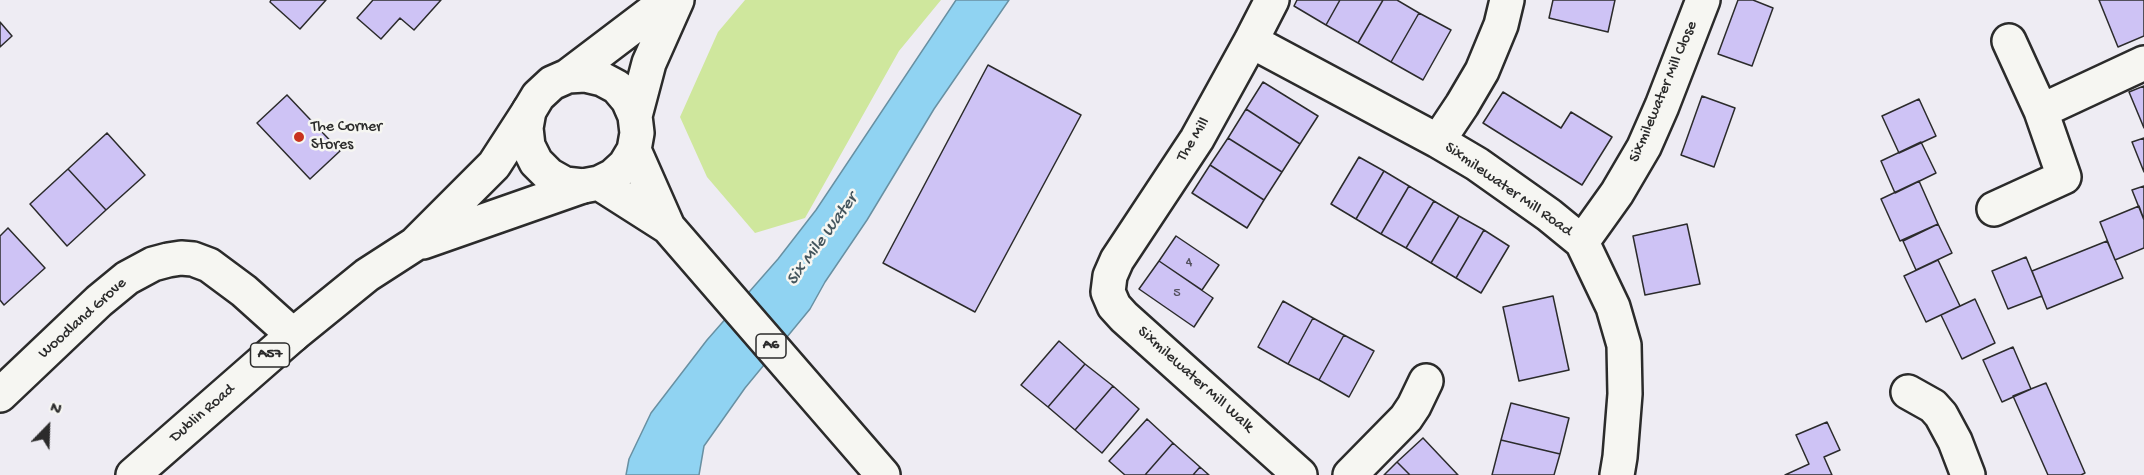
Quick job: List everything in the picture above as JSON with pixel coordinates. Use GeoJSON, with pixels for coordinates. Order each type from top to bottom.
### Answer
{"type":"FeatureCollection","features":[{"type":"Feature","properties":{"kind":"main road"},"geometry":{"type":"LineString","coordinates":[[529,111],[538,96],[552,83],[568,76],[668,0]]}},
{"type":"Feature","properties":{"kind":"main road","name":"A6"},"geometry":{"type":"LineString","coordinates":[[668,227],[634,150],[637,133],[635,116],[649,63],[677,0]]}},
{"type":"Feature","properties":{"kind":"main road","name":"The Mill"},"geometry":{"type":"LineString","coordinates":[[1110,276],[1117,260],[1197,139],[1272,0]]}},
{"type":"Feature","properties":{"kind":"main road"},"geometry":{"type":"LineString","coordinates":[[1438,141],[1482,71],[1501,25],[1507,0]]}},
{"type":"Feature","properties":{"kind":"main road","name":"Sixmilewater Mill Close"},"geometry":{"type":"LineString","coordinates":[[1582,242],[1617,193],[1644,147],[1703,0]]}},
{"type":"Feature","properties":{"kind":"main road","name":"Sixmilewater Mill Road"},"geometry":{"type":"LineString","coordinates":[[1251,41],[1477,164],[1566,227],[1582,242],[1613,307],[1624,345],[1625,394],[1617,475]]}},
{"type":"Feature","properties":{"kind":"main road"},"geometry":{"type":"LineString","coordinates":[[1995,209],[2064,177],[2041,111],[2009,41]]}},
{"type":"Feature","properties":{"kind":"main road"},"geometry":{"type":"LineString","coordinates":[[2041,111],[2144,63]]}},
{"type":"Feature","properties":{"kind":"main road"},"geometry":{"type":"LineString","coordinates":[[568,76],[585,75],[602,79],[617,87],[628,100],[635,116]]}},
{"type":"Feature","properties":{"kind":"main road","name":"A6"},"geometry":{"type":"LineString","coordinates":[[529,111],[526,128],[528,146],[536,162],[549,175],[565,183],[591,185],[668,227],[883,475]]}},
{"type":"Feature","properties":{"kind":"main road","name":"Dublin Road"},"geometry":{"type":"LineString","coordinates":[[133,475],[293,335],[367,275],[415,244],[494,165],[529,111]]}},
{"type":"Feature","properties":{"kind":"main road"},"geometry":{"type":"LineString","coordinates":[[591,185],[613,176],[625,165],[634,150]]}},
{"type":"Feature","properties":{"kind":"main road","name":"Dublin Road"},"geometry":{"type":"LineString","coordinates":[[415,244],[591,185]]}},
{"type":"Feature","properties":{"kind":"main road","name":"Woodland Grove"},"geometry":{"type":"LineString","coordinates":[[0,395],[99,301],[127,278],[145,268],[168,260],[193,259],[209,265],[244,291],[293,335]]}},
{"type":"Feature","properties":{"kind":"main road","name":"Sixmilewater Mill Walk"},"geometry":{"type":"LineString","coordinates":[[1110,276],[1108,292],[1110,300],[1119,312],[1299,475]]}},
{"type":"Feature","properties":{"kind":"main road"},"geometry":{"type":"LineString","coordinates":[[1350,475],[1406,418],[1426,381]]}},
{"type":"Feature","properties":{"kind":"main road"},"geometry":{"type":"LineString","coordinates":[[1908,392],[1933,406],[1941,415],[1955,441],[1968,475]]}},
{"type":"Feature","properties":{"kind":"green space"},"geometry":{"type":"Polygon","coordinates":[[[745,0],[941,0],[899,51],[805,218],[755,233],[707,177],[680,117],[718,32],[745,0]]]}},
{"type":"Feature","properties":{"kind":"water","name":"Six Mile Water"},"geometry":{"type":"Polygon","coordinates":[[[956,0],[1009,0],[934,109],[810,309],[745,388],[704,446],[699,475],[626,475],[629,459],[651,413],[707,340],[778,259],[816,210],[956,0]]]}},
{"type":"Feature","properties":{"kind":"building"},"geometry":{"type":"Polygon","coordinates":[[[271,0],[326,0],[300,29],[270,2],[271,0]]]}},
{"type":"Feature","properties":{"kind":"building"},"geometry":{"type":"Polygon","coordinates":[[[373,0],[441,0],[414,30],[400,18],[381,39],[357,18],[373,0]]]}},
{"type":"Feature","properties":{"kind":"building"},"geometry":{"type":"Polygon","coordinates":[[[1297,0],[1340,0],[1326,25],[1294,6],[1297,0]]]}},
{"type":"Feature","properties":{"kind":"building"},"geometry":{"type":"Polygon","coordinates":[[[1340,0],[1383,0],[1358,43],[1326,25],[1340,0]]]}},
{"type":"Feature","properties":{"kind":"building"},"geometry":{"type":"Polygon","coordinates":[[[1383,0],[1397,0],[1419,13],[1391,62],[1358,43],[1383,0]]]}},
{"type":"Feature","properties":{"kind":"building"},"geometry":{"type":"Polygon","coordinates":[[[1553,0],[1615,0],[1608,32],[1549,18],[1553,0]]]}},
{"type":"Feature","properties":{"kind":"building"},"geometry":{"type":"Polygon","coordinates":[[[1738,0],[1753,0],[1773,8],[1752,66],[1718,54],[1738,0]]]}},
{"type":"Feature","properties":{"kind":"building"},"geometry":{"type":"Polygon","coordinates":[[[2099,0],[2144,0],[2144,36],[2118,47],[2099,0]]]}},
{"type":"Feature","properties":{"kind":"building"},"geometry":{"type":"Polygon","coordinates":[[[1419,13],[1451,30],[1423,80],[1391,62],[1419,13]]]}},
{"type":"Feature","properties":{"kind":"building"},"geometry":{"type":"Polygon","coordinates":[[[0,22],[12,36],[0,47],[0,22]]]}},
{"type":"Feature","properties":{"kind":"building"},"geometry":{"type":"Polygon","coordinates":[[[988,65],[1081,115],[975,312],[883,263],[988,65]]]}},
{"type":"Feature","properties":{"kind":"building"},"geometry":{"type":"Polygon","coordinates":[[[1263,82],[1318,116],[1300,144],[1246,109],[1263,82]]]}},
{"type":"Feature","properties":{"kind":"building"},"geometry":{"type":"Polygon","coordinates":[[[2144,86],[2144,128],[2129,92],[2144,86]]]}},
{"type":"Feature","properties":{"kind":"building"},"geometry":{"type":"Polygon","coordinates":[[[1503,92],[1561,128],[1571,112],[1612,137],[1582,185],[1483,123],[1503,92]]]}},
{"type":"Feature","properties":{"kind":"building","name":"The Corner Stores"},"geometry":{"type":"Polygon","coordinates":[[[287,95],[340,151],[310,179],[257,123],[287,95]]]}},
{"type":"Feature","properties":{"kind":"building"},"geometry":{"type":"Polygon","coordinates":[[[1702,96],[1735,108],[1714,167],[1681,155],[1702,96]]]}},
{"type":"Feature","properties":{"kind":"building"},"geometry":{"type":"Polygon","coordinates":[[[1919,99],[1936,136],[1899,153],[1882,116],[1919,99]]]}},
{"type":"Feature","properties":{"kind":"building"},"geometry":{"type":"Polygon","coordinates":[[[1246,109],[1300,144],[1282,172],[1228,138],[1246,109]]]}},
{"type":"Feature","properties":{"kind":"building"},"geometry":{"type":"Polygon","coordinates":[[[107,133],[145,175],[106,210],[68,169],[107,133]]]}},
{"type":"Feature","properties":{"kind":"building"},"geometry":{"type":"Polygon","coordinates":[[[1228,138],[1282,172],[1264,200],[1210,165],[1228,138]]]}},
{"type":"Feature","properties":{"kind":"building"},"geometry":{"type":"Polygon","coordinates":[[[2144,138],[2144,172],[2132,142],[2144,138]]]}},
{"type":"Feature","properties":{"kind":"building"},"geometry":{"type":"Polygon","coordinates":[[[1921,142],[1936,173],[1895,193],[1881,161],[1921,142]]]}},
{"type":"Feature","properties":{"kind":"building"},"geometry":{"type":"Polygon","coordinates":[[[1359,157],[1384,171],[1356,219],[1331,204],[1359,157]]]}},
{"type":"Feature","properties":{"kind":"building"},"geometry":{"type":"Polygon","coordinates":[[[1210,165],[1264,200],[1247,228],[1192,193],[1210,165]]]}},
{"type":"Feature","properties":{"kind":"building"},"geometry":{"type":"Polygon","coordinates":[[[68,169],[106,210],[67,246],[30,204],[68,169]]]}},
{"type":"Feature","properties":{"kind":"building"},"geometry":{"type":"Polygon","coordinates":[[[1384,171],[1409,186],[1381,234],[1356,219],[1384,171]]]}},
{"type":"Feature","properties":{"kind":"building"},"geometry":{"type":"Polygon","coordinates":[[[1919,181],[1938,224],[1900,241],[1881,199],[1919,181]]]}},
{"type":"Feature","properties":{"kind":"building"},"geometry":{"type":"Polygon","coordinates":[[[1409,186],[1434,201],[1406,248],[1381,234],[1409,186]]]}},
{"type":"Feature","properties":{"kind":"building"},"geometry":{"type":"Polygon","coordinates":[[[2144,186],[2144,220],[2132,190],[2144,186]]]}},
{"type":"Feature","properties":{"kind":"building"},"geometry":{"type":"Polygon","coordinates":[[[1434,201],[1459,216],[1431,263],[1406,248],[1434,201]]]}},
{"type":"Feature","properties":{"kind":"building"},"geometry":{"type":"Polygon","coordinates":[[[2139,206],[2144,220],[2144,248],[2115,260],[2100,222],[2139,206]]]}},
{"type":"Feature","properties":{"kind":"building"},"geometry":{"type":"Polygon","coordinates":[[[1459,216],[1484,230],[1456,278],[1431,263],[1459,216]]]}},
{"type":"Feature","properties":{"kind":"building"},"geometry":{"type":"Polygon","coordinates":[[[1687,224],[1700,284],[1645,295],[1633,236],[1687,224]]]}},
{"type":"Feature","properties":{"kind":"building"},"geometry":{"type":"Polygon","coordinates":[[[1938,224],[1952,253],[1916,270],[1903,241],[1938,224]]]}},
{"type":"Feature","properties":{"kind":"building"},"geometry":{"type":"Polygon","coordinates":[[[8,228],[45,268],[4,305],[0,300],[0,236],[8,228]]]}},
{"type":"Feature","properties":{"kind":"building"},"geometry":{"type":"Polygon","coordinates":[[[1484,230],[1509,246],[1481,293],[1456,278],[1484,230]]]}},
{"type":"Feature","properties":{"kind":"building"},"geometry":{"type":"Polygon","coordinates":[[[1176,236],[1219,265],[1202,290],[1159,261],[1176,236]]]}},
{"type":"Feature","properties":{"kind":"building"},"geometry":{"type":"Polygon","coordinates":[[[2107,241],[2123,278],[2047,309],[2032,271],[2107,241]]]}},
{"type":"Feature","properties":{"kind":"building"},"geometry":{"type":"Polygon","coordinates":[[[2026,257],[2042,296],[2008,309],[1992,271],[2026,257]]]}},
{"type":"Feature","properties":{"kind":"building"},"geometry":{"type":"Polygon","coordinates":[[[1938,260],[1960,306],[1926,322],[1904,276],[1938,260]]]}},
{"type":"Feature","properties":{"kind":"building"},"geometry":{"type":"Polygon","coordinates":[[[1159,261],[1213,298],[1194,327],[1139,289],[1159,261]]]}},
{"type":"Feature","properties":{"kind":"building"},"geometry":{"type":"Polygon","coordinates":[[[1553,296],[1569,370],[1519,381],[1503,307],[1553,296]]]}},
{"type":"Feature","properties":{"kind":"building"},"geometry":{"type":"Polygon","coordinates":[[[1975,299],[1995,343],[1962,359],[1941,315],[1975,299]]]}},
{"type":"Feature","properties":{"kind":"building"},"geometry":{"type":"Polygon","coordinates":[[[1283,301],[1313,318],[1288,364],[1258,347],[1283,301]]]}},
{"type":"Feature","properties":{"kind":"building"},"geometry":{"type":"Polygon","coordinates":[[[1313,318],[1344,335],[1319,380],[1288,364],[1313,318]]]}},
{"type":"Feature","properties":{"kind":"building"},"geometry":{"type":"Polygon","coordinates":[[[1344,335],[1374,351],[1349,397],[1319,380],[1344,335]]]}},
{"type":"Feature","properties":{"kind":"building"},"geometry":{"type":"Polygon","coordinates":[[[1059,341],[1085,364],[1048,407],[1021,385],[1059,341]]]}},
{"type":"Feature","properties":{"kind":"building"},"geometry":{"type":"Polygon","coordinates":[[[2013,347],[2031,389],[2002,402],[1983,360],[2013,347]]]}},
{"type":"Feature","properties":{"kind":"building"},"geometry":{"type":"Polygon","coordinates":[[[1085,364],[1113,386],[1075,430],[1048,407],[1085,364]]]}},
{"type":"Feature","properties":{"kind":"building"},"geometry":{"type":"Polygon","coordinates":[[[2046,383],[2085,473],[2081,475],[2048,475],[2013,396],[2046,383]]]}},
{"type":"Feature","properties":{"kind":"building"},"geometry":{"type":"Polygon","coordinates":[[[1113,386],[1139,409],[1102,453],[1075,430],[1113,386]]]}},
{"type":"Feature","properties":{"kind":"building"},"geometry":{"type":"Polygon","coordinates":[[[1511,403],[1569,418],[1560,454],[1501,440],[1511,403]]]}},
{"type":"Feature","properties":{"kind":"building"},"geometry":{"type":"Polygon","coordinates":[[[1147,419],[1173,443],[1145,475],[1125,475],[1109,461],[1147,419]]]}},
{"type":"Feature","properties":{"kind":"building"},"geometry":{"type":"Polygon","coordinates":[[[1827,422],[1840,450],[1824,457],[1832,475],[1785,475],[1809,464],[1796,435],[1827,422]]]}},
{"type":"Feature","properties":{"kind":"building"},"geometry":{"type":"Polygon","coordinates":[[[1423,438],[1458,475],[1410,475],[1397,462],[1423,438]]]}},
{"type":"Feature","properties":{"kind":"building"},"geometry":{"type":"Polygon","coordinates":[[[1501,440],[1560,454],[1554,475],[1492,475],[1501,440]]]}},
{"type":"Feature","properties":{"kind":"building"},"geometry":{"type":"Polygon","coordinates":[[[1173,443],[1200,467],[1193,475],[1145,475],[1173,443]]]}},
{"type":"Feature","properties":{"kind":"building"},"geometry":{"type":"Polygon","coordinates":[[[1397,462],[1410,475],[1384,475],[1397,462]]]}},
{"type":"Feature","properties":{"kind":"building"},"geometry":{"type":"Polygon","coordinates":[[[1200,467],[1209,475],[1193,475],[1200,467]]]}},
{"type":"Feature","properties":{"kind":"place","name":"The Corner Stores"},"geometry":{"type":"Point","coordinates":[299,137]}}]}
